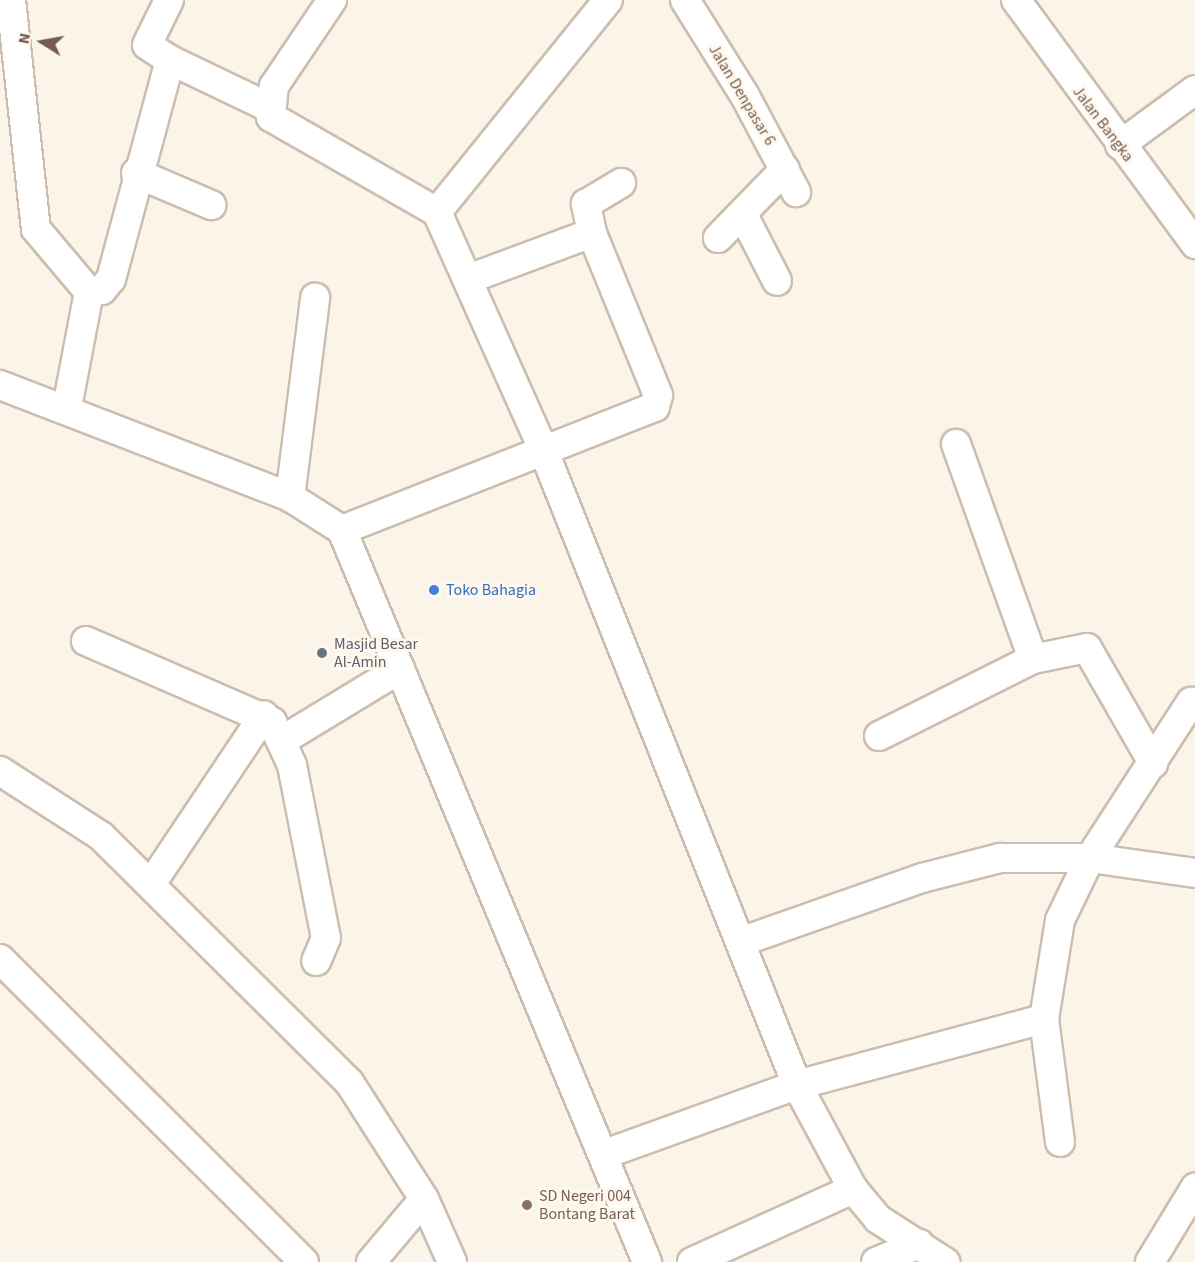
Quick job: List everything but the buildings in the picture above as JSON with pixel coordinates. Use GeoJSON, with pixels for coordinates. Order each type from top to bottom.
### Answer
{"type":"FeatureCollection","features":[{"type":"Feature","properties":{"kind":"street"},"geometry":{"type":"LineString","coordinates":[[11,0],[36,229],[89,292]]}},
{"type":"Feature","properties":{"kind":"street"},"geometry":{"type":"LineString","coordinates":[[169,0],[147,45],[170,60],[268,107],[278,124],[437,212],[543,449],[743,941],[797,1085],[853,1189],[878,1219],[945,1262]]}},
{"type":"Feature","properties":{"kind":"street"},"geometry":{"type":"LineString","coordinates":[[268,107],[274,86],[332,0]]}},
{"type":"Feature","properties":{"kind":"street"},"geometry":{"type":"LineString","coordinates":[[437,212],[608,0]]}},
{"type":"Feature","properties":{"kind":"street","name":"Jalan Denpasar 6"},"geometry":{"type":"LineString","coordinates":[[685,0],[790,180],[743,216]]}},
{"type":"Feature","properties":{"kind":"street","name":"Jalan Bangka"},"geometry":{"type":"LineString","coordinates":[[1025,3],[1120,145],[1195,244]]}},
{"type":"Feature","properties":{"kind":"street"},"geometry":{"type":"LineString","coordinates":[[89,292],[102,290],[111,279],[135,173],[170,60]]}},
{"type":"Feature","properties":{"kind":"street"},"geometry":{"type":"LineString","coordinates":[[1120,145],[1195,90]]}},
{"type":"Feature","properties":{"kind":"street"},"geometry":{"type":"LineString","coordinates":[[135,173],[211,205]]}},
{"type":"Feature","properties":{"kind":"street"},"geometry":{"type":"LineString","coordinates":[[342,530],[543,449],[650,412],[658,401],[592,233],[586,204],[621,183]]}},
{"type":"Feature","properties":{"kind":"street"},"geometry":{"type":"LineString","coordinates":[[718,238],[743,216],[777,281]]}},
{"type":"Feature","properties":{"kind":"street"},"geometry":{"type":"LineString","coordinates":[[468,279],[592,233]]}},
{"type":"Feature","properties":{"kind":"street"},"geometry":{"type":"LineString","coordinates":[[67,407],[89,292]]}},
{"type":"Feature","properties":{"kind":"street"},"geometry":{"type":"LineString","coordinates":[[290,497],[315,298]]}},
{"type":"Feature","properties":{"kind":"street"},"geometry":{"type":"LineString","coordinates":[[0,386],[67,407],[290,497],[342,530],[605,1154],[647,1262]]}},
{"type":"Feature","properties":{"kind":"street"},"geometry":{"type":"LineString","coordinates":[[956,444],[1033,659]]}},
{"type":"Feature","properties":{"kind":"street"},"geometry":{"type":"LineString","coordinates":[[86,642],[264,715],[283,740],[326,938],[316,961]]}},
{"type":"Feature","properties":{"kind":"street"},"geometry":{"type":"LineString","coordinates":[[879,736],[1033,659],[1047,660],[1081,647],[1091,651],[1153,763]]}},
{"type":"Feature","properties":{"kind":"street"},"geometry":{"type":"LineString","coordinates":[[283,740],[400,669]]}},
{"type":"Feature","properties":{"kind":"street"},"geometry":{"type":"LineString","coordinates":[[1060,1142],[1044,1019],[1059,920],[1090,858],[1191,702]]}},
{"type":"Feature","properties":{"kind":"street"},"geometry":{"type":"LineString","coordinates":[[151,884],[264,715]]}},
{"type":"Feature","properties":{"kind":"street"},"geometry":{"type":"LineString","coordinates":[[0,771],[101,836],[349,1082],[424,1199],[452,1262]]}},
{"type":"Feature","properties":{"kind":"street"},"geometry":{"type":"LineString","coordinates":[[743,941],[963,865],[1037,855],[1090,858],[1195,873]]}},
{"type":"Feature","properties":{"kind":"street"},"geometry":{"type":"LineString","coordinates":[[0,960],[304,1262]]}},
{"type":"Feature","properties":{"kind":"street"},"geometry":{"type":"LineString","coordinates":[[605,1154],[797,1085],[1044,1019]]}},
{"type":"Feature","properties":{"kind":"street"},"geometry":{"type":"LineString","coordinates":[[1150,1262],[1195,1188]]}},
{"type":"Feature","properties":{"kind":"street"},"geometry":{"type":"LineString","coordinates":[[692,1262],[853,1189]]}},
{"type":"Feature","properties":{"kind":"street"},"geometry":{"type":"LineString","coordinates":[[371,1262],[424,1199]]}},
{"type":"Feature","properties":{"kind":"street"},"geometry":{"type":"LineString","coordinates":[[876,1262],[919,1244]]}},
{"type":"Feature","properties":{"kind":"place","name":"Toko Bahagia"},"geometry":{"type":"Point","coordinates":[434,590]}},
{"type":"Feature","properties":{"kind":"place","name":"Masjid Besar Al-Amin"},"geometry":{"type":"Point","coordinates":[322,653]}},
{"type":"Feature","properties":{"kind":"place","name":"SD Negeri 004 Bontang Barat"},"geometry":{"type":"Point","coordinates":[527,1205]}}]}
